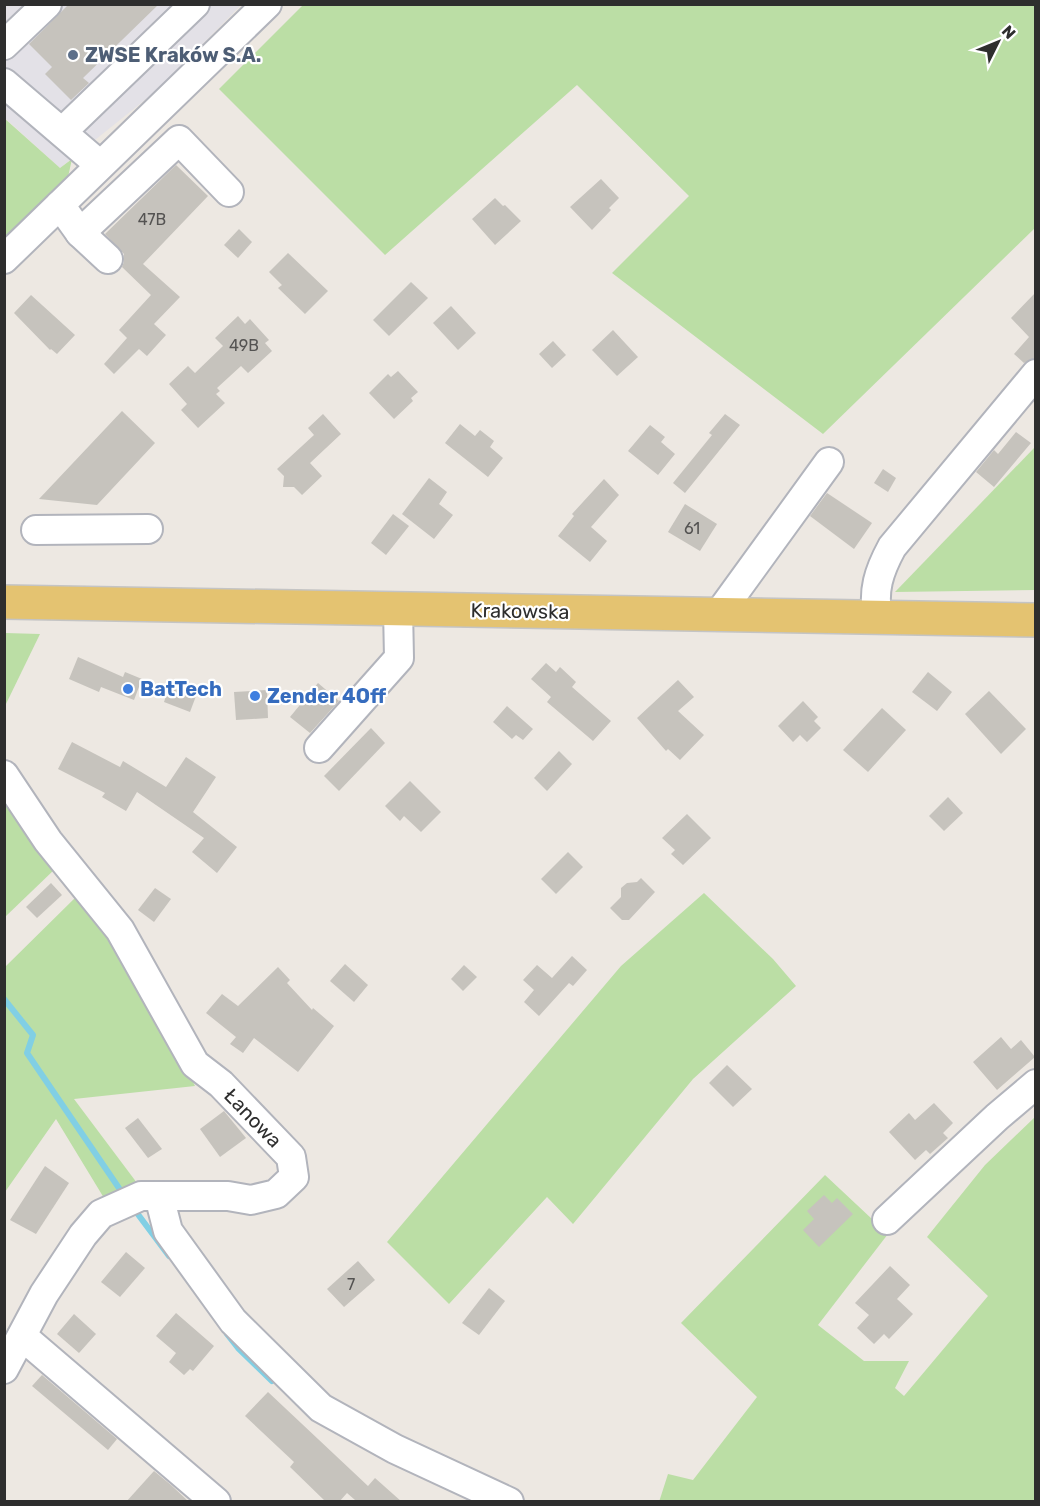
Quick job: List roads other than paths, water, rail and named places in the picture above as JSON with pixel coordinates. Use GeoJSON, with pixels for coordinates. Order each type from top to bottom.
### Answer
{"type":"FeatureCollection","features":[{"type":"Feature","properties":{"kind":"main road","name":"Krakowska"},"geometry":{"type":"LineString","coordinates":[[4,602],[1035,620]]}},
{"type":"Feature","properties":{"kind":"street"},"geometry":{"type":"LineString","coordinates":[[4,45],[47,4]]}},
{"type":"Feature","properties":{"kind":"street"},"geometry":{"type":"LineString","coordinates":[[62,132],[195,4]]}},
{"type":"Feature","properties":{"kind":"street"},"geometry":{"type":"LineString","coordinates":[[4,260],[267,4]]}},
{"type":"Feature","properties":{"kind":"street"},"geometry":{"type":"LineString","coordinates":[[4,83],[100,165]]}},
{"type":"Feature","properties":{"kind":"street"},"geometry":{"type":"LineString","coordinates":[[80,233],[179,140],[229,192]]}},
{"type":"Feature","properties":{"kind":"street"},"geometry":{"type":"LineString","coordinates":[[60,206],[80,233],[108,259]]}},
{"type":"Feature","properties":{"kind":"street"},"geometry":{"type":"LineString","coordinates":[[878,618],[874,602],[876,584],[892,547],[1035,374]]}},
{"type":"Feature","properties":{"kind":"street"},"geometry":{"type":"LineString","coordinates":[[718,615],[829,462]]}},
{"type":"Feature","properties":{"kind":"street"},"geometry":{"type":"LineString","coordinates":[[36,530],[148,529]]}},
{"type":"Feature","properties":{"kind":"street"},"geometry":{"type":"LineString","coordinates":[[320,748],[399,657],[398,609]]}},
{"type":"Feature","properties":{"kind":"street","name":"Łanowa"},"geometry":{"type":"LineString","coordinates":[[4,775],[48,841],[120,930],[195,1064],[221,1084],[291,1157],[294,1177],[276,1194],[251,1200],[228,1196],[141,1196],[101,1214],[83,1235],[44,1294],[4,1369]]}},
{"type":"Feature","properties":{"kind":"street"},"geometry":{"type":"LineString","coordinates":[[887,1220],[1035,1084]]}},
{"type":"Feature","properties":{"kind":"street"},"geometry":{"type":"LineString","coordinates":[[159,1196],[168,1231],[233,1321],[321,1407],[395,1449],[509,1502]]}},
{"type":"Feature","properties":{"kind":"street"},"geometry":{"type":"LineString","coordinates":[[22,1336],[216,1502]]}},
{"type":"Feature","properties":{"kind":"waterway"},"geometry":{"type":"LineString","coordinates":[[4,999],[33,1035],[27,1053],[123,1194]]}},
{"type":"Feature","properties":{"kind":"waterway"},"geometry":{"type":"LineString","coordinates":[[134,1209],[169,1256]]}},
{"type":"Feature","properties":{"kind":"waterway"},"geometry":{"type":"LineString","coordinates":[[227,1334],[272,1381]]}},
{"type":"Feature","properties":{"kind":"place","name":"ZWSE Kraków S.A."},"geometry":{"type":"Point","coordinates":[73,55]}},
{"type":"Feature","properties":{"kind":"place","name":"BatTech"},"geometry":{"type":"Point","coordinates":[128,689]}},
{"type":"Feature","properties":{"kind":"place","name":"Zender 4Off"},"geometry":{"type":"Point","coordinates":[255,696]}}]}
